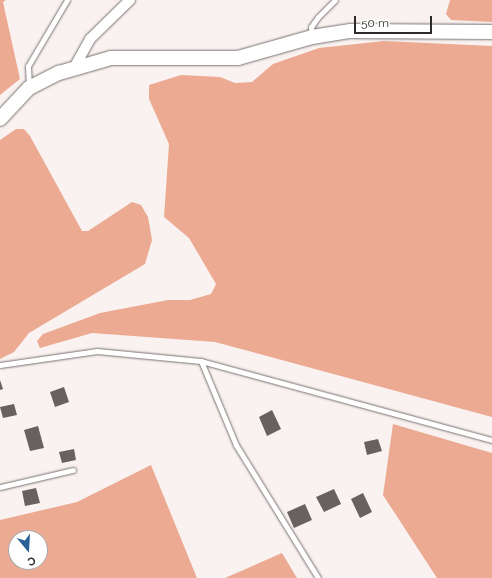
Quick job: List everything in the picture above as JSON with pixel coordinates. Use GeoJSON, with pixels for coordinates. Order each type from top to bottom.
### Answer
{"type":"FeatureCollection","features":[{"type":"Feature","properties":{"kind":"main road"},"geometry":{"type":"LineString","coordinates":[[0,119],[29,88],[74,68],[111,58],[238,58],[312,37],[351,31],[492,32]]}},
{"type":"Feature","properties":{"kind":"street"},"geometry":{"type":"LineString","coordinates":[[74,68],[90,39],[130,0]]}},
{"type":"Feature","properties":{"kind":"lane"},"geometry":{"type":"LineString","coordinates":[[29,88],[28,66],[67,0]]}},
{"type":"Feature","properties":{"kind":"lane"},"geometry":{"type":"LineString","coordinates":[[312,37],[311,27],[335,0]]}},
{"type":"Feature","properties":{"kind":"lane"},"geometry":{"type":"LineString","coordinates":[[0,365],[97,351],[201,361],[492,440]]}},
{"type":"Feature","properties":{"kind":"lane"},"geometry":{"type":"LineString","coordinates":[[201,361],[236,445],[318,578]]}},
{"type":"Feature","properties":{"kind":"lane"},"geometry":{"type":"LineString","coordinates":[[0,486],[73,470]]}},
{"type":"Feature","properties":{"kind":"shaded area"},"geometry":{"type":"Polygon","coordinates":[[[0,0],[6,0],[3,2],[20,79],[0,95],[0,0]]]}},
{"type":"Feature","properties":{"kind":"shaded area"},"geometry":{"type":"Polygon","coordinates":[[[450,0],[492,0],[492,22],[451,20],[446,14],[450,0]]]}},
{"type":"Feature","properties":{"kind":"shaded area"},"geometry":{"type":"Polygon","coordinates":[[[384,41],[492,46],[492,417],[215,342],[92,333],[40,348],[37,341],[43,334],[100,313],[168,300],[190,300],[211,294],[216,284],[189,238],[164,217],[169,144],[149,99],[149,85],[181,75],[220,77],[235,83],[252,82],[273,64],[319,48],[384,41]]]}},
{"type":"Feature","properties":{"kind":"shaded area"},"geometry":{"type":"Polygon","coordinates":[[[16,129],[24,129],[30,136],[82,231],[88,231],[132,202],[141,205],[148,217],[152,240],[145,264],[29,333],[14,352],[0,359],[0,140],[16,129]]]}},
{"type":"Feature","properties":{"kind":"shaded area"},"geometry":{"type":"Polygon","coordinates":[[[393,424],[492,453],[492,578],[437,578],[383,495],[393,424]]]}},
{"type":"Feature","properties":{"kind":"shaded area"},"geometry":{"type":"Polygon","coordinates":[[[151,465],[197,578],[0,578],[0,520],[77,502],[151,465]]]}},
{"type":"Feature","properties":{"kind":"shaded area"},"geometry":{"type":"Polygon","coordinates":[[[282,553],[297,578],[225,578],[282,553]]]}},
{"type":"Feature","properties":{"kind":"building"},"geometry":{"type":"Polygon","coordinates":[[[0,380],[3,389],[0,390],[0,380]]]}},
{"type":"Feature","properties":{"kind":"building"},"geometry":{"type":"Polygon","coordinates":[[[64,387],[69,402],[55,407],[50,392],[64,387]]]}},
{"type":"Feature","properties":{"kind":"building"},"geometry":{"type":"Polygon","coordinates":[[[14,404],[17,415],[3,418],[0,407],[14,404]]]}},
{"type":"Feature","properties":{"kind":"building"},"geometry":{"type":"Polygon","coordinates":[[[272,410],[281,429],[267,436],[259,417],[272,410]]]}},
{"type":"Feature","properties":{"kind":"building"},"geometry":{"type":"Polygon","coordinates":[[[38,426],[44,448],[30,451],[24,430],[38,426]]]}},
{"type":"Feature","properties":{"kind":"building"},"geometry":{"type":"Polygon","coordinates":[[[378,439],[382,451],[367,455],[364,442],[378,439]]]}},
{"type":"Feature","properties":{"kind":"building"},"geometry":{"type":"Polygon","coordinates":[[[74,449],[76,460],[62,463],[59,452],[74,449]]]}},
{"type":"Feature","properties":{"kind":"building"},"geometry":{"type":"Polygon","coordinates":[[[36,488],[40,503],[25,506],[22,491],[36,488]]]}},
{"type":"Feature","properties":{"kind":"building"},"geometry":{"type":"Polygon","coordinates":[[[334,489],[341,504],[324,512],[316,497],[334,489]]]}},
{"type":"Feature","properties":{"kind":"building"},"geometry":{"type":"Polygon","coordinates":[[[363,493],[372,512],[360,518],[351,499],[363,493]]]}},
{"type":"Feature","properties":{"kind":"building"},"geometry":{"type":"Polygon","coordinates":[[[305,504],[312,520],[294,528],[287,512],[305,504]]]}}]}
